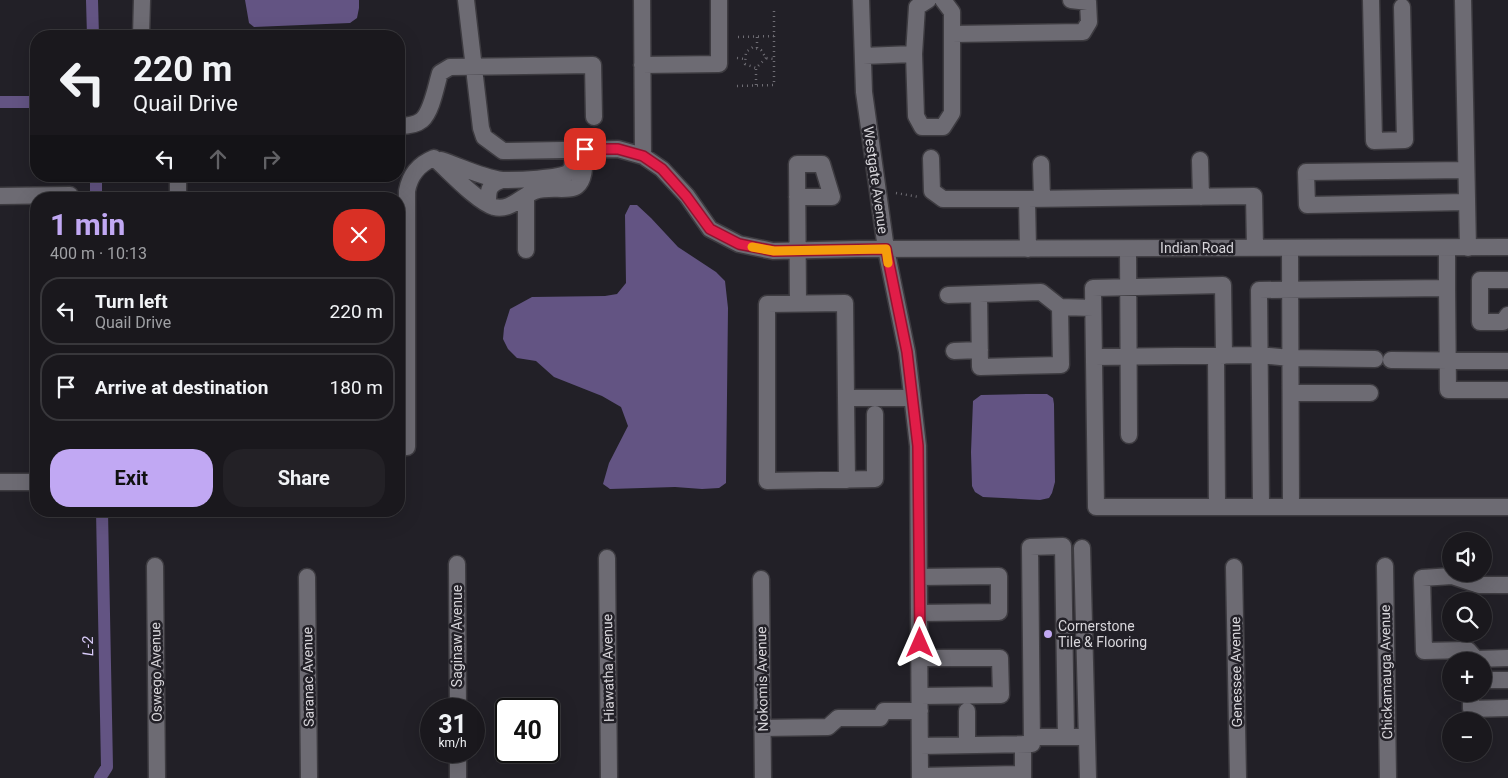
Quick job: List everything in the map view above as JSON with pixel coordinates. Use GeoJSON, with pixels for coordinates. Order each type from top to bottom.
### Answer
{"type":"FeatureCollection","features":[{"type":"Feature","properties":{"kind":"street"},"geometry":{"type":"LineString","coordinates":[[142,0],[142,30]]}},
{"type":"Feature","properties":{"kind":"street"},"geometry":{"type":"LineString","coordinates":[[466,0],[473,66]]}},
{"type":"Feature","properties":{"kind":"street"},"geometry":{"type":"LineString","coordinates":[[642,0],[643,156]]}},
{"type":"Feature","properties":{"kind":"street"},"geometry":{"type":"LineString","coordinates":[[642,66],[719,64],[719,0]]}},
{"type":"Feature","properties":{"kind":"street","name":"Westgate Avenue"},"geometry":{"type":"LineString","coordinates":[[861,0],[864,92],[886,249],[907,352],[918,446],[920,777]]}},
{"type":"Feature","properties":{"kind":"street"},"geometry":{"type":"LineString","coordinates":[[928,0],[917,7],[914,54],[916,116],[922,127],[943,128],[952,114],[952,12],[943,0]]}},
{"type":"Feature","properties":{"kind":"street"},"geometry":{"type":"LineString","coordinates":[[1371,0],[1374,141],[1405,140],[1402,8]]}},
{"type":"Feature","properties":{"kind":"street"},"geometry":{"type":"LineString","coordinates":[[1463,0],[1468,248]]}},
{"type":"Feature","properties":{"kind":"street"},"geometry":{"type":"LineString","coordinates":[[952,34],[1083,32],[1089,22],[1079,1]]}},
{"type":"Feature","properties":{"kind":"street"},"geometry":{"type":"LineString","coordinates":[[863,56],[914,54]]}},
{"type":"Feature","properties":{"kind":"street"},"geometry":{"type":"LineString","coordinates":[[405,126],[422,120],[430,107],[440,73],[450,67],[593,65],[594,117]]}},
{"type":"Feature","properties":{"kind":"street","name":"Indian Road"},"geometry":{"type":"LineString","coordinates":[[473,66],[484,138],[504,151],[618,149],[643,156],[662,169],[710,229],[739,244],[774,251],[1508,247]]}},
{"type":"Feature","properties":{"kind":"street"},"geometry":{"type":"LineString","coordinates":[[405,210],[408,182],[412,174],[426,161],[434,158],[487,178],[502,180],[557,177],[570,171],[579,149]]}},
{"type":"Feature","properties":{"kind":"street"},"geometry":{"type":"LineString","coordinates":[[434,158],[475,195],[488,204],[502,208],[544,188],[568,189],[577,186],[583,175],[579,149]]}},
{"type":"Feature","properties":{"kind":"street"},"geometry":{"type":"LineString","coordinates":[[931,158],[932,191],[943,199],[1254,196],[1255,248]]}},
{"type":"Feature","properties":{"kind":"street"},"geometry":{"type":"LineString","coordinates":[[1200,160],[1200,197]]}},
{"type":"Feature","properties":{"kind":"street"},"geometry":{"type":"LineString","coordinates":[[1028,249],[1042,164]]}},
{"type":"Feature","properties":{"kind":"street"},"geometry":{"type":"LineString","coordinates":[[1466,170],[1306,172],[1307,205],[1467,202]]}},
{"type":"Feature","properties":{"kind":"street"},"geometry":{"type":"LineString","coordinates":[[488,204],[488,191],[491,186],[502,180]]}},
{"type":"Feature","properties":{"kind":"street"},"geometry":{"type":"LineString","coordinates":[[0,196],[30,196]]}},
{"type":"Feature","properties":{"kind":"street"},"geometry":{"type":"LineString","coordinates":[[526,196],[526,250]]}},
{"type":"Feature","properties":{"kind":"street"},"geometry":{"type":"LineString","coordinates":[[797,197],[798,303]]}},
{"type":"Feature","properties":{"kind":"street"},"geometry":{"type":"LineString","coordinates":[[1290,248],[1291,506]]}},
{"type":"Feature","properties":{"kind":"street"},"geometry":{"type":"LineString","coordinates":[[1447,248],[1448,390],[1508,390]]}},
{"type":"Feature","properties":{"kind":"street"},"geometry":{"type":"LineString","coordinates":[[1128,249],[1130,435]]}},
{"type":"Feature","properties":{"kind":"street"},"geometry":{"type":"LineString","coordinates":[[1508,280],[1480,280],[1480,322],[1503,322],[1508,315]]}},
{"type":"Feature","properties":{"kind":"street"},"geometry":{"type":"LineString","coordinates":[[1217,506],[1222,285],[1093,288],[1096,507],[1508,507]]}},
{"type":"Feature","properties":{"kind":"street"},"geometry":{"type":"LineString","coordinates":[[1261,506],[1258,290],[1447,288]]}},
{"type":"Feature","properties":{"kind":"street"},"geometry":{"type":"LineString","coordinates":[[948,295],[1041,292],[1060,307],[1093,308]]}},
{"type":"Feature","properties":{"kind":"street"},"geometry":{"type":"LineString","coordinates":[[979,294],[980,367],[1061,365],[1060,307]]}},
{"type":"Feature","properties":{"kind":"street"},"geometry":{"type":"LineString","coordinates":[[847,480],[846,303],[767,304],[767,481],[847,480],[876,479],[875,414]]}},
{"type":"Feature","properties":{"kind":"street"},"geometry":{"type":"LineString","coordinates":[[405,338],[407,447],[405,447]]}},
{"type":"Feature","properties":{"kind":"street"},"geometry":{"type":"LineString","coordinates":[[954,351],[980,350]]}},
{"type":"Feature","properties":{"kind":"street"},"geometry":{"type":"LineString","coordinates":[[1094,357],[1259,356],[1375,359]]}},
{"type":"Feature","properties":{"kind":"street"},"geometry":{"type":"LineString","coordinates":[[1391,360],[1508,360]]}},
{"type":"Feature","properties":{"kind":"street"},"geometry":{"type":"LineString","coordinates":[[1291,393],[1370,393]]}},
{"type":"Feature","properties":{"kind":"street"},"geometry":{"type":"LineString","coordinates":[[846,398],[912,398]]}},
{"type":"Feature","properties":{"kind":"street"},"geometry":{"type":"LineString","coordinates":[[0,482],[30,482]]}},
{"type":"Feature","properties":{"kind":"street"},"geometry":{"type":"LineString","coordinates":[[920,777],[1023,776],[1028,740],[1030,547],[1063,546],[1066,737]]}},
{"type":"Feature","properties":{"kind":"street"},"geometry":{"type":"LineString","coordinates":[[1082,548],[1088,778]]}},
{"type":"Feature","properties":{"kind":"street","name":"Hiawatha Avenue"},"geometry":{"type":"LineString","coordinates":[[607,558],[610,778]]}},
{"type":"Feature","properties":{"kind":"street","name":"Saginaw Avenue"},"geometry":{"type":"LineString","coordinates":[[457,564],[458,698]]}},
{"type":"Feature","properties":{"kind":"street","name":"Oswego Avenue"},"geometry":{"type":"LineString","coordinates":[[155,566],[157,778]]}},
{"type":"Feature","properties":{"kind":"street","name":"Genessee Avenue"},"geometry":{"type":"LineString","coordinates":[[1234,566],[1238,778]]}},
{"type":"Feature","properties":{"kind":"street","name":"Chickamauga Avenue"},"geometry":{"type":"LineString","coordinates":[[1385,566],[1388,778]]}},
{"type":"Feature","properties":{"kind":"street"},"geometry":{"type":"LineString","coordinates":[[919,577],[999,576],[999,612],[919,613]]}},
{"type":"Feature","properties":{"kind":"street"},"geometry":{"type":"LineString","coordinates":[[1508,585],[1479,585],[1452,576],[1422,578],[1424,651],[1468,650],[1476,659],[1508,658]]}},
{"type":"Feature","properties":{"kind":"street","name":"Saranac Avenue"},"geometry":{"type":"LineString","coordinates":[[307,577],[309,778]]}},
{"type":"Feature","properties":{"kind":"street","name":"Nokomis Avenue"},"geometry":{"type":"LineString","coordinates":[[761,579],[762,778]]}},
{"type":"Feature","properties":{"kind":"street"},"geometry":{"type":"LineString","coordinates":[[762,728],[828,727],[838,718],[880,718],[884,711],[920,704],[1001,695],[1000,658],[920,658]]}},
{"type":"Feature","properties":{"kind":"street"},"geometry":{"type":"LineString","coordinates":[[1492,680],[1508,680]]}},
{"type":"Feature","properties":{"kind":"street"},"geometry":{"type":"LineString","coordinates":[[1471,702],[1471,709],[1508,708]]}},
{"type":"Feature","properties":{"kind":"street"},"geometry":{"type":"LineString","coordinates":[[967,711],[967,745]]}},
{"type":"Feature","properties":{"kind":"street"},"geometry":{"type":"LineString","coordinates":[[920,746],[967,745],[1066,737],[1087,738]]}},
{"type":"Feature","properties":{"kind":"street"},"geometry":{"type":"LineString","coordinates":[[458,763],[458,778]]}},
{"type":"Feature","properties":{"kind":"path"},"geometry":{"type":"LineString","coordinates":[[737,86],[774,85],[774,10]]}},
{"type":"Feature","properties":{"kind":"path"},"geometry":{"type":"LineString","coordinates":[[738,36],[774,36]]}},
{"type":"Feature","properties":{"kind":"path"},"geometry":{"type":"LineString","coordinates":[[757,36],[757,48]]}},
{"type":"Feature","properties":{"kind":"path"},"geometry":{"type":"LineString","coordinates":[[756,68],[745,64],[746,52],[752,47],[757,48],[761,50],[766,58]]}},
{"type":"Feature","properties":{"kind":"path"},"geometry":{"type":"LineString","coordinates":[[738,58],[745,58]]}},
{"type":"Feature","properties":{"kind":"path"},"geometry":{"type":"LineString","coordinates":[[766,58],[774,59]]}},
{"type":"Feature","properties":{"kind":"path"},"geometry":{"type":"LineString","coordinates":[[756,85],[756,68],[766,58]]}},
{"type":"Feature","properties":{"kind":"path"},"geometry":{"type":"LineString","coordinates":[[896,194],[919,197]]}},
{"type":"Feature","properties":{"kind":"shaded area"},"geometry":{"type":"Polygon","coordinates":[[[245,0],[359,0],[359,8],[357,18],[350,23],[254,27],[249,23],[245,0]]]}},
{"type":"Feature","properties":{"kind":"shaded area"},"geometry":{"type":"Polygon","coordinates":[[[630,205],[637,205],[678,247],[716,272],[725,281],[728,308],[726,483],[719,488],[610,489],[603,484],[609,463],[628,426],[621,407],[602,396],[554,377],[536,361],[517,358],[508,349],[503,339],[504,328],[510,309],[532,297],[605,296],[617,294],[626,283],[625,215],[630,205]]]}},
{"type":"Feature","properties":{"kind":"shaded area"},"geometry":{"type":"Polygon","coordinates":[[[1047,394],[1053,398],[1054,404],[1055,482],[1049,498],[1040,500],[983,497],[975,492],[972,486],[971,452],[973,401],[981,395],[1047,394]]]}},
{"type":"Feature","properties":{"kind":"waterway","name":"L-2"},"geometry":{"type":"LineString","coordinates":[[92,0],[93,30]]}},
{"type":"Feature","properties":{"kind":"waterway"},"geometry":{"type":"LineString","coordinates":[[0,102],[30,102]]}},
{"type":"Feature","properties":{"kind":"waterway","name":"L-2"},"geometry":{"type":"LineString","coordinates":[[96,182],[96,192]]}},
{"type":"Feature","properties":{"kind":"waterway","name":"L-2"},"geometry":{"type":"LineString","coordinates":[[100,778],[107,767],[102,517]]}},
{"type":"Feature","properties":{"kind":"slow traffic"},"geometry":{"type":"LineString","coordinates":[[752,247],[774,251],[886,249],[888,263]]}},
{"type":"Feature","properties":{"kind":"place","name":"Cornerstone Tile & Flooring"},"geometry":{"type":"Point","coordinates":[1048,634]}},
{"type":"Feature","properties":{"kind":"route"},"geometry":{"type":"LineString","coordinates":[[585,149],[618,149],[643,156],[662,169],[686,196],[710,229],[739,244],[774,251],[886,249],[907,352],[918,446],[920,643]]}}]}
